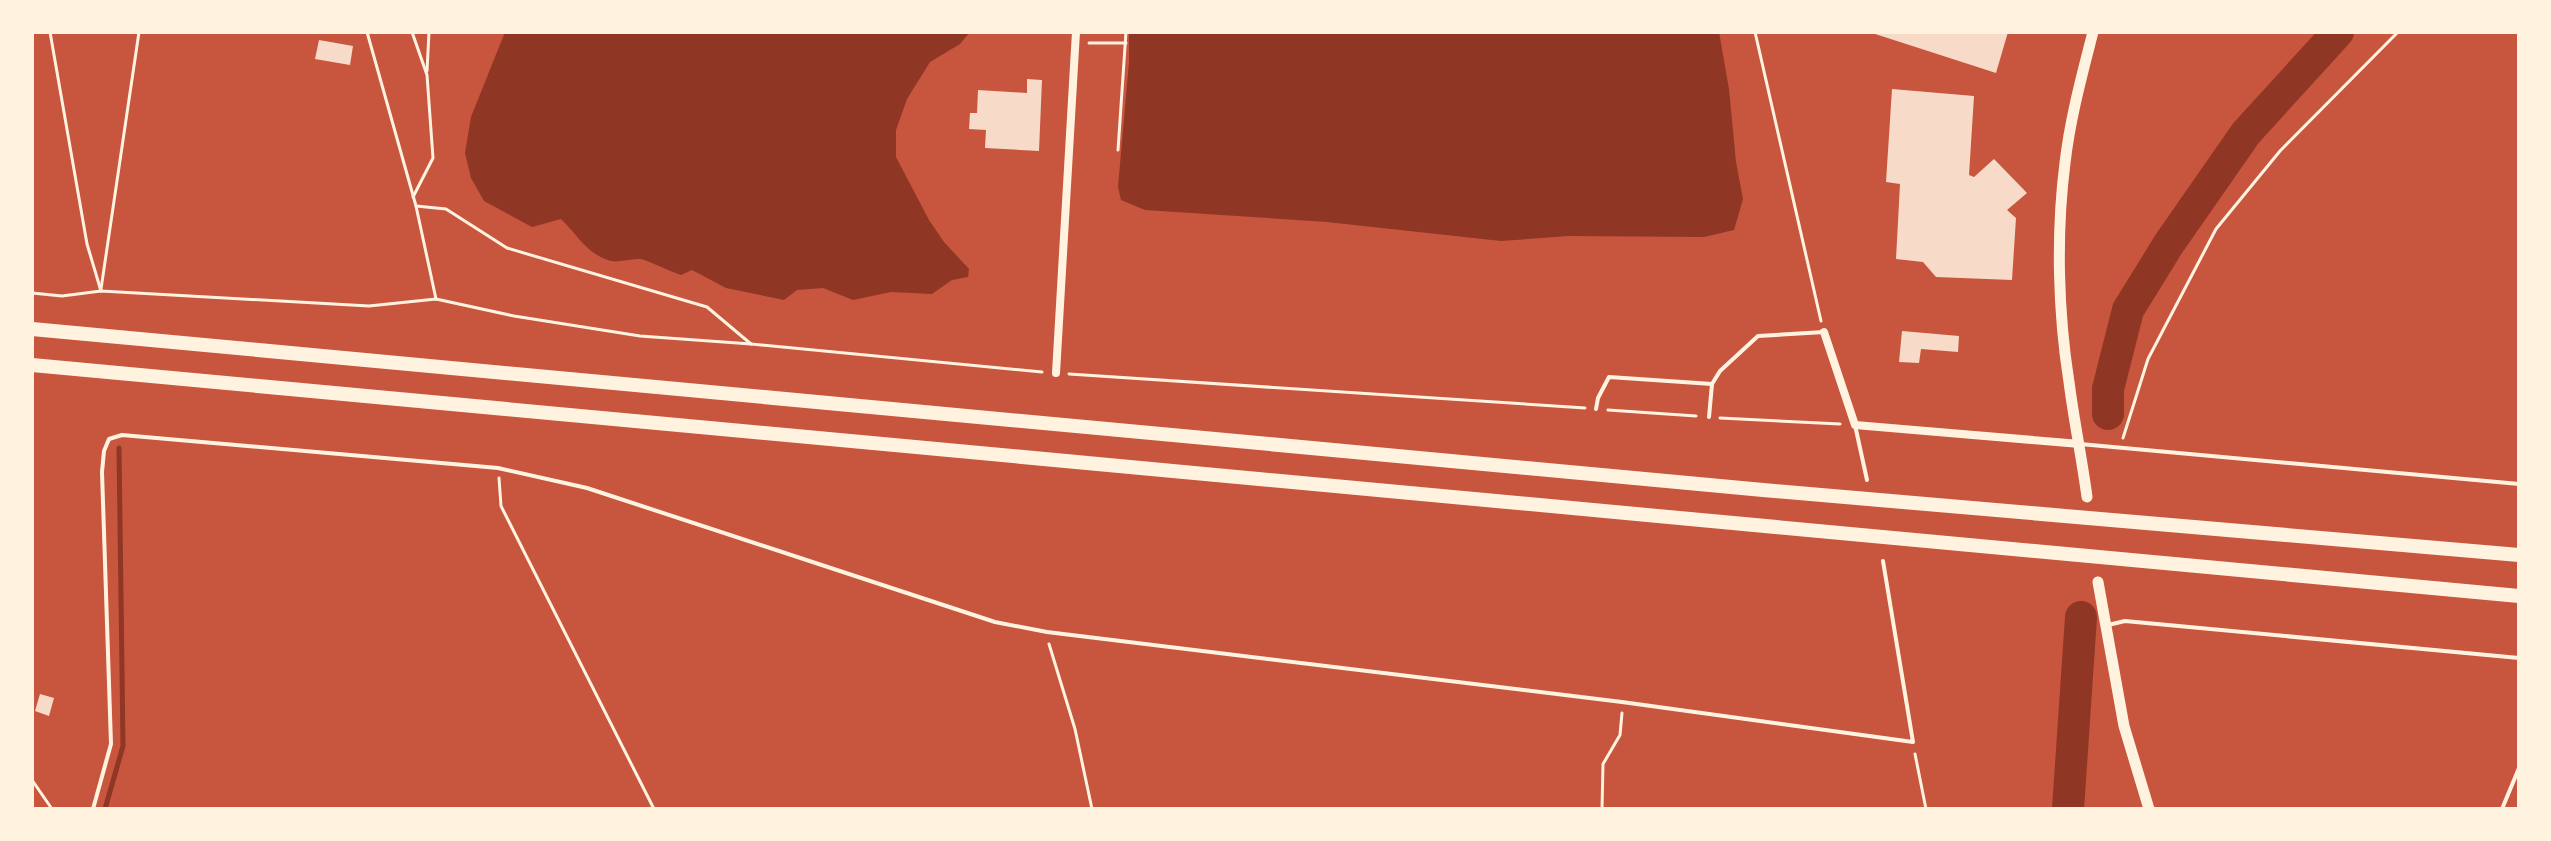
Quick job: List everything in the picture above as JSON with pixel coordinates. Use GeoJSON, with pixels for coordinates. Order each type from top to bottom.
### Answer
{"type":"FeatureCollection","features":[{"type":"Feature","properties":{"kind":"highway"},"geometry":{"type":"LineString","coordinates":[[32,329],[1763,490],[2519,555]]}},
{"type":"Feature","properties":{"kind":"highway"},"geometry":{"type":"LineString","coordinates":[[32,365],[2519,596]]}},
{"type":"Feature","properties":{"kind":"main road"},"geometry":{"type":"LineString","coordinates":[[2087,497],[2068,380],[2060,240],[2065,164],[2093,32]]}},
{"type":"Feature","properties":{"kind":"main road"},"geometry":{"type":"LineString","coordinates":[[2098,582],[2124,726],[2149,809]]}},
{"type":"Feature","properties":{"kind":"street"},"geometry":{"type":"LineString","coordinates":[[1056,373],[1076,32]]}},
{"type":"Feature","properties":{"kind":"street"},"geometry":{"type":"LineString","coordinates":[[1824,332],[1855,425],[2080,444]]}},
{"type":"Feature","properties":{"kind":"lane"},"geometry":{"type":"LineString","coordinates":[[1709,417],[1712,384],[1720,371],[1758,336],[1824,332]]}},
{"type":"Feature","properties":{"kind":"lane"},"geometry":{"type":"LineString","coordinates":[[1596,409],[1609,377],[1712,384]]}},
{"type":"Feature","properties":{"kind":"lane"},"geometry":{"type":"LineString","coordinates":[[1855,425],[1867,480]]}},
{"type":"Feature","properties":{"kind":"lane"},"geometry":{"type":"LineString","coordinates":[[93,809],[111,744],[102,472],[104,451],[109,439],[122,435],[498,468],[587,488],[995,622],[1047,632],[1622,702],[1913,742],[1883,561]]}},
{"type":"Feature","properties":{"kind":"lane"},"geometry":{"type":"LineString","coordinates":[[2080,444],[2519,484]]}},
{"type":"Feature","properties":{"kind":"lane"},"geometry":{"type":"LineString","coordinates":[[2106,625],[2125,621],[2519,658]]}},
{"type":"Feature","properties":{"kind":"lane"},"geometry":{"type":"LineString","coordinates":[[2502,809],[2519,768]]}},
{"type":"Feature","properties":{"kind":"path"},"geometry":{"type":"LineString","coordinates":[[50,32],[87,244],[101,291]]}},
{"type":"Feature","properties":{"kind":"path"},"geometry":{"type":"LineString","coordinates":[[101,291],[139,32]]}},
{"type":"Feature","properties":{"kind":"path"},"geometry":{"type":"LineString","coordinates":[[367,32],[416,206],[436,299]]}},
{"type":"Feature","properties":{"kind":"path"},"geometry":{"type":"LineString","coordinates":[[412,32],[427,75]]}},
{"type":"Feature","properties":{"kind":"path"},"geometry":{"type":"LineString","coordinates":[[413,197],[433,158],[427,75],[429,32]]}},
{"type":"Feature","properties":{"kind":"path"},"geometry":{"type":"LineString","coordinates":[[1118,150],[1126,32]]}},
{"type":"Feature","properties":{"kind":"path"},"geometry":{"type":"LineString","coordinates":[[1755,32],[1824,332]]}},
{"type":"Feature","properties":{"kind":"path"},"geometry":{"type":"LineString","coordinates":[[2118,449],[2148,359],[2216,229],[2280,151],[2398,32]]}},
{"type":"Feature","properties":{"kind":"path"},"geometry":{"type":"LineString","coordinates":[[1094,43],[1126,43]]}},
{"type":"Feature","properties":{"kind":"path"},"geometry":{"type":"LineString","coordinates":[[416,206],[446,209],[507,248],[707,307],[751,344]]}},
{"type":"Feature","properties":{"kind":"path"},"geometry":{"type":"LineString","coordinates":[[32,293],[62,296],[101,291],[369,306],[436,299],[514,316],[640,336],[1056,373],[1855,425]]}},
{"type":"Feature","properties":{"kind":"path"},"geometry":{"type":"LineString","coordinates":[[498,468],[501,506],[654,809]]}},
{"type":"Feature","properties":{"kind":"path"},"geometry":{"type":"LineString","coordinates":[[1047,632],[1054,666],[1075,729],[1092,809]]}},
{"type":"Feature","properties":{"kind":"path"},"geometry":{"type":"LineString","coordinates":[[1602,809],[1603,764],[1620,735],[1622,702]]}},
{"type":"Feature","properties":{"kind":"path"},"geometry":{"type":"LineString","coordinates":[[1913,742],[1926,809]]}},
{"type":"Feature","properties":{"kind":"path"},"geometry":{"type":"LineString","coordinates":[[32,780],[52,809]]}},
{"type":"Feature","properties":{"kind":"shaded area"},"geometry":{"type":"Polygon","coordinates":[[[505,32],[970,32],[960,44],[930,62],[907,99],[896,130],[896,157],[929,220],[969,269],[968,277],[952,280],[932,294],[891,292],[853,300],[823,288],[797,290],[784,300],[726,288],[692,270],[681,275],[640,259],[608,260],[588,248],[561,219],[532,227],[484,201],[471,178],[465,153],[471,117],[505,32]]]}},
{"type":"Feature","properties":{"kind":"shaded area"},"geometry":{"type":"Polygon","coordinates":[[[1129,32],[1719,32],[1743,199],[1734,230],[1704,237],[1568,236],[1501,241],[1327,222],[1145,210],[1121,200],[1118,187],[1129,32]]]}},
{"type":"Feature","properties":{"kind":"building"},"geometry":{"type":"Polygon","coordinates":[[[1869,32],[2008,32],[1996,73],[1869,32]]]}},
{"type":"Feature","properties":{"kind":"building"},"geometry":{"type":"Polygon","coordinates":[[[319,40],[353,46],[350,65],[315,59],[319,40]]]}},
{"type":"Feature","properties":{"kind":"building"},"geometry":{"type":"Polygon","coordinates":[[[1027,79],[1042,80],[1039,151],[985,148],[986,130],[969,129],[970,113],[977,113],[978,90],[1027,93],[1027,79]]]}},
{"type":"Feature","properties":{"kind":"building"},"geometry":{"type":"Polygon","coordinates":[[[1892,89],[1974,96],[1969,175],[1974,177],[1994,159],[2027,193],[2007,210],[2016,218],[2012,280],[1936,277],[1923,262],[1896,259],[1900,184],[1886,182],[1892,89]]]}},
{"type":"Feature","properties":{"kind":"building"},"geometry":{"type":"Polygon","coordinates":[[[1902,331],[1959,336],[1958,352],[1921,349],[1919,363],[1899,362],[1902,331]]]}},
{"type":"Feature","properties":{"kind":"building"},"geometry":{"type":"Polygon","coordinates":[[[40,694],[54,698],[49,716],[35,711],[40,694]]]}},
{"type":"Feature","properties":{"kind":"waterway"},"geometry":{"type":"LineString","coordinates":[[2108,414],[2108,389],[2128,310],[2168,245],[2246,133],[2338,32]]}},
{"type":"Feature","properties":{"kind":"waterway"},"geometry":{"type":"LineString","coordinates":[[105,809],[123,746],[119,448]]}},
{"type":"Feature","properties":{"kind":"waterway"},"geometry":{"type":"LineString","coordinates":[[2068,809],[2081,617]]}}]}
